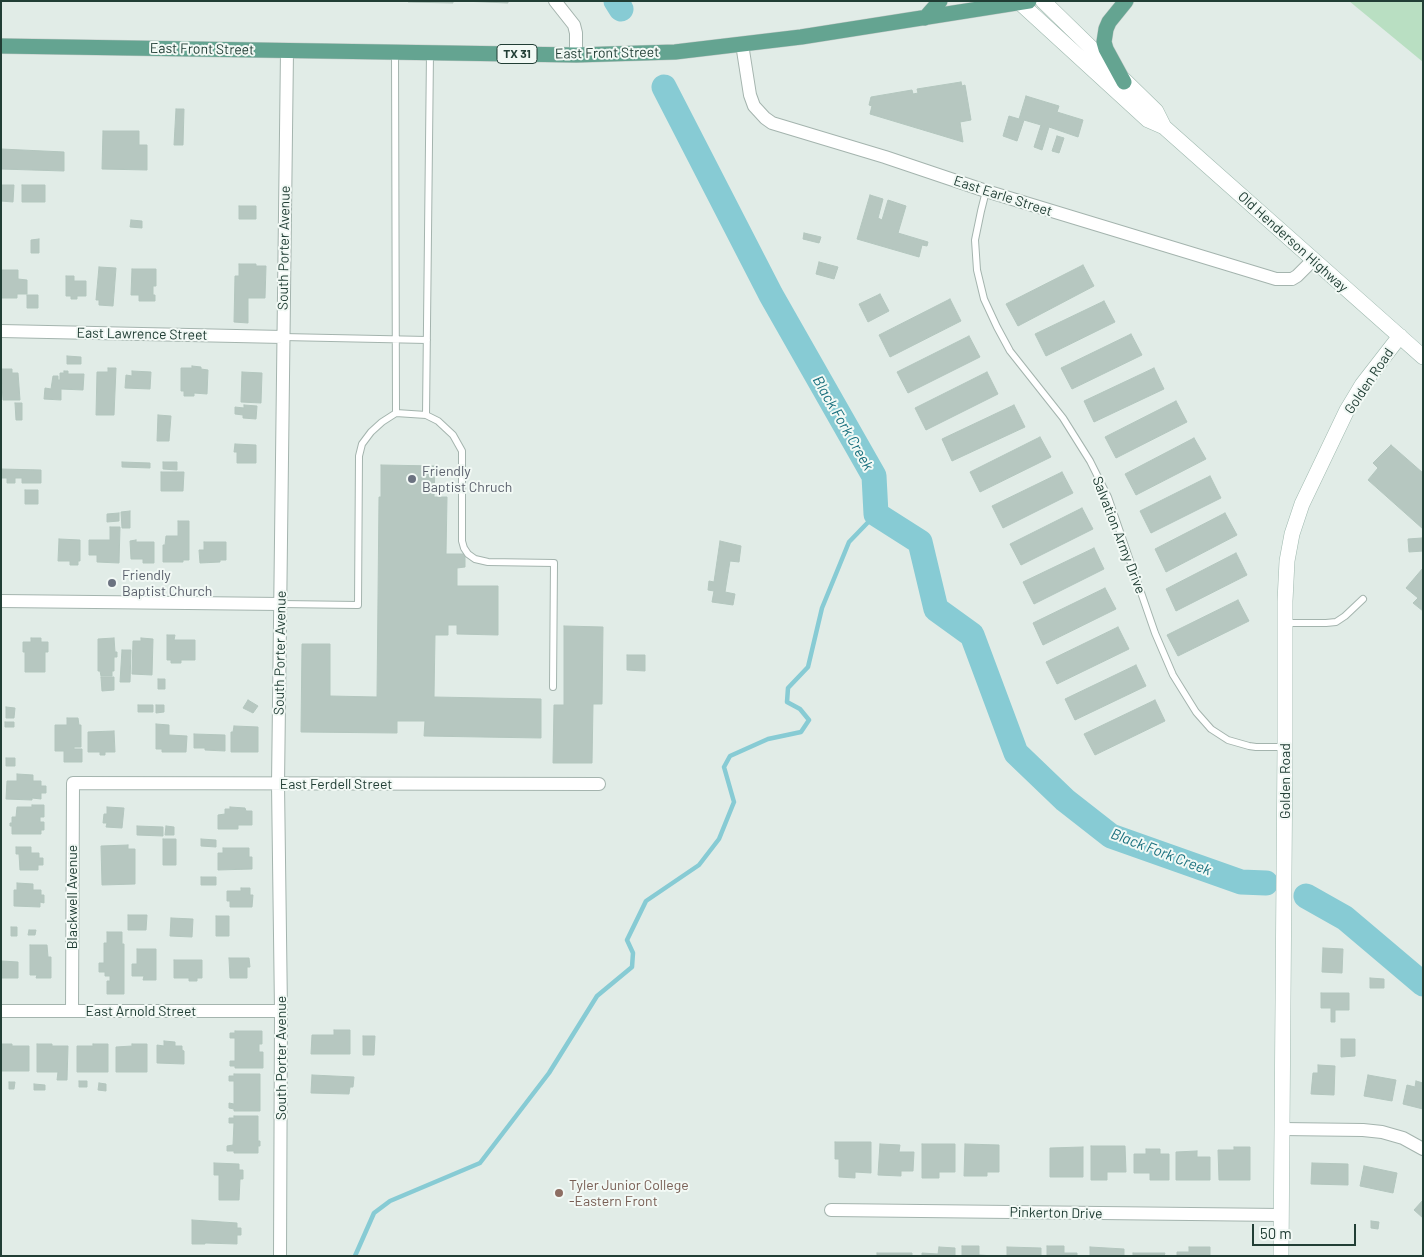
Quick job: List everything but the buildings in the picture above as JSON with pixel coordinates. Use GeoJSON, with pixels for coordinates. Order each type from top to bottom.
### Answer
{"type":"FeatureCollection","features":[{"type":"Feature","properties":{"kind":"main road"},"geometry":{"type":"LineString","coordinates":[[925,18],[940,1]]}},
{"type":"Feature","properties":{"kind":"main road"},"geometry":{"type":"LineString","coordinates":[[1124,82],[1104,42],[1109,22],[1126,1]]}},
{"type":"Feature","properties":{"kind":"main road","name":"East Front Street"},"geometry":{"type":"LineString","coordinates":[[1,46],[576,55],[675,52],[801,37],[1022,2]]}},
{"type":"Feature","properties":{"kind":"street"},"geometry":{"type":"LineString","coordinates":[[555,1],[574,25],[576,55]]}},
{"type":"Feature","properties":{"kind":"street","name":"Old Henderson Highway"},"geometry":{"type":"LineString","coordinates":[[1043,1],[1124,82],[1156,111],[1164,127]]}},
{"type":"Feature","properties":{"kind":"street","name":"Old Henderson Highway"},"geometry":{"type":"LineString","coordinates":[[1022,2],[1148,120],[1164,127],[1423,357]]}},
{"type":"Feature","properties":{"kind":"street","name":"East Earle Street"},"geometry":{"type":"LineString","coordinates":[[742,44],[750,95],[754,106],[772,123],[885,156],[986,191],[1276,279],[1292,279],[1313,260]]}},
{"type":"Feature","properties":{"kind":"street","name":"South Porter Avenue"},"geometry":{"type":"LineString","coordinates":[[280,1256],[281,1012],[278,784],[288,51]]}},
{"type":"Feature","properties":{"kind":"street","name":"East Lawrence Street"},"geometry":{"type":"LineString","coordinates":[[1,331],[283,337]]}},
{"type":"Feature","properties":{"kind":"street","name":"Golden Road"},"geometry":{"type":"LineString","coordinates":[[1281,1256],[1285,747],[1284,623],[1288,554],[1292,534],[1302,504],[1353,400],[1371,372],[1400,336]]}},
{"type":"Feature","properties":{"kind":"street"},"geometry":{"type":"LineString","coordinates":[[1,600],[280,604]]}},
{"type":"Feature","properties":{"kind":"street","name":"East Ferdell Street"},"geometry":{"type":"LineString","coordinates":[[73,783],[599,784]]}},
{"type":"Feature","properties":{"kind":"street","name":"Blackwell Avenue"},"geometry":{"type":"LineString","coordinates":[[72,1011],[73,783]]}},
{"type":"Feature","properties":{"kind":"street","name":"East Arnold Street"},"geometry":{"type":"LineString","coordinates":[[1,1010],[281,1012]]}},
{"type":"Feature","properties":{"kind":"street"},"geometry":{"type":"LineString","coordinates":[[1282,1129],[1382,1132],[1403,1138],[1423,1149]]}},
{"type":"Feature","properties":{"kind":"street","name":"Pinkerton Drive"},"geometry":{"type":"LineString","coordinates":[[831,1210],[1281,1215]]}},
{"type":"Feature","properties":{"kind":"lane"},"geometry":{"type":"LineString","coordinates":[[395,52],[396,413]]}},
{"type":"Feature","properties":{"kind":"lane"},"geometry":{"type":"LineString","coordinates":[[426,415],[430,52]]}},
{"type":"Feature","properties":{"kind":"lane","name":"Salvation Army Drive"},"geometry":{"type":"LineString","coordinates":[[986,191],[975,240],[977,270],[984,299],[1010,351],[1063,418],[1090,461],[1108,497],[1155,633],[1173,675],[1196,712],[1215,732],[1228,740],[1250,746],[1285,747]]}},
{"type":"Feature","properties":{"kind":"lane"},"geometry":{"type":"LineString","coordinates":[[283,337],[427,340]]}},
{"type":"Feature","properties":{"kind":"lane"},"geometry":{"type":"LineString","coordinates":[[280,604],[358,605],[359,456],[362,444],[371,432],[396,413],[426,415],[438,421],[453,435],[462,451],[462,541],[468,554],[475,559],[488,562],[554,563],[553,687]]}},
{"type":"Feature","properties":{"kind":"lane"},"geometry":{"type":"LineString","coordinates":[[1284,623],[1336,622],[1363,599]]}},
{"type":"Feature","properties":{"kind":"green space"},"geometry":{"type":"Polygon","coordinates":[[[1349,1],[1423,1],[1423,62],[1349,1]]]}},
{"type":"Feature","properties":{"kind":"waterway","name":"Black Fork Creek"},"geometry":{"type":"LineString","coordinates":[[616,1],[621,9]]}},
{"type":"Feature","properties":{"kind":"waterway","name":"Black Fork Creek"},"geometry":{"type":"LineString","coordinates":[[664,87],[771,295],[874,476],[876,514],[920,542],[936,609],[972,635],[1016,753],[1065,800],[1111,836],[1241,882],[1266,883]]}},
{"type":"Feature","properties":{"kind":"waterway"},"geometry":{"type":"LineString","coordinates":[[355,1256],[374,1213],[390,1201],[480,1163],[549,1073],[597,996],[632,967],[633,953],[627,940],[646,901],[699,865],[719,839],[734,802],[724,767],[730,756],[768,739],[801,732],[809,720],[800,709],[787,702],[788,688],[808,667],[822,608],[849,542],[876,514]]}},
{"type":"Feature","properties":{"kind":"waterway","name":"Black Fork Creek"},"geometry":{"type":"LineString","coordinates":[[1306,896],[1345,918],[1423,984]]}},
{"type":"Feature","properties":{"kind":"place","name":"Friendly Baptist Chruch"},"geometry":{"type":"Point","coordinates":[412,479]}},
{"type":"Feature","properties":{"kind":"place","name":"Friendly Baptist Church"},"geometry":{"type":"Point","coordinates":[112,583]}},
{"type":"Feature","properties":{"kind":"place","name":"Tyler Junior College -Eastern Front"},"geometry":{"type":"Point","coordinates":[559,1193]}}]}
